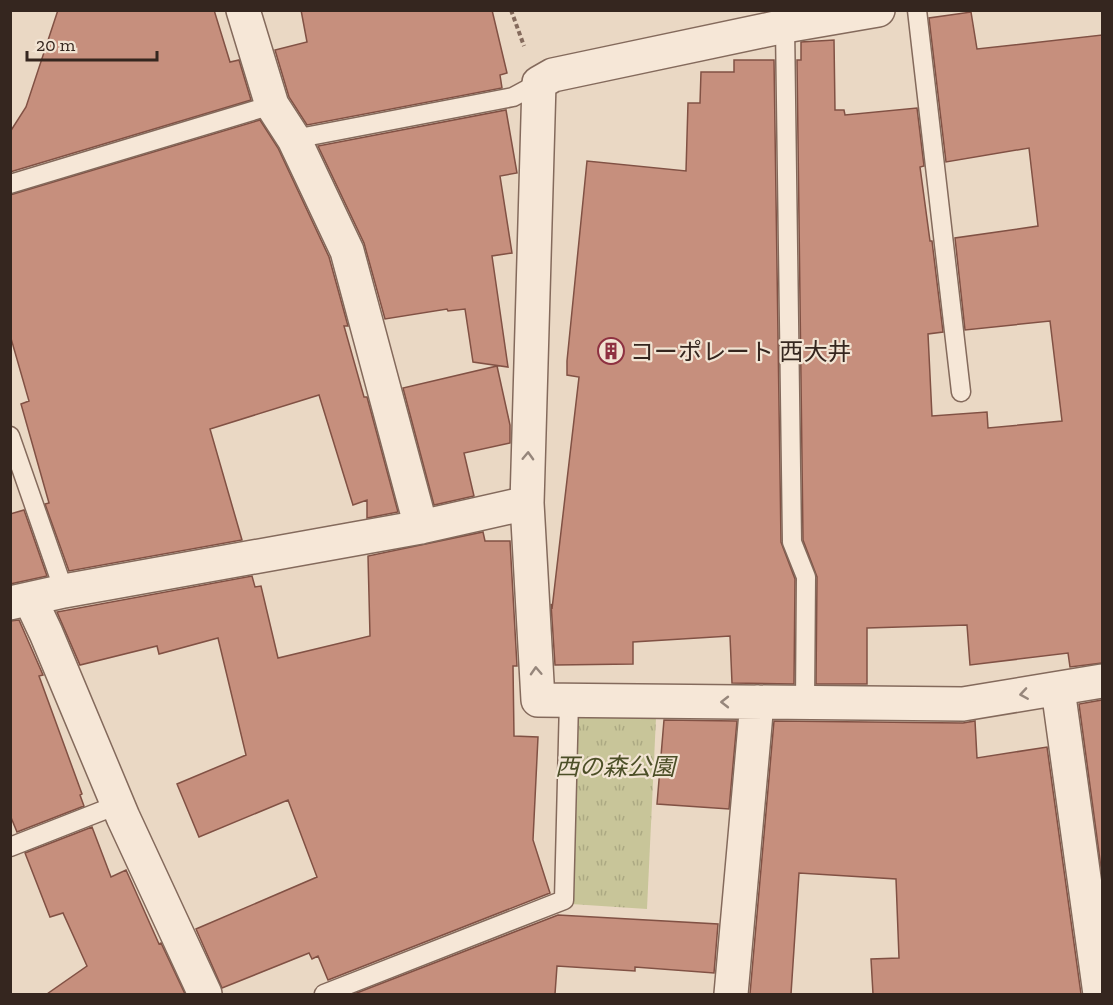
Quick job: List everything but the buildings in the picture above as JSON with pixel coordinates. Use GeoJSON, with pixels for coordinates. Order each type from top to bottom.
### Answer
{"type":"FeatureCollection","features":[{"type":"Feature","properties":{"kind":"street"},"geometry":{"type":"LineString","coordinates":[[243,10],[272,105],[294,140],[347,251],[421,527]]}},
{"type":"Feature","properties":{"kind":"street"},"geometry":{"type":"LineString","coordinates":[[878,10],[785,26],[553,75],[539,83],[527,503],[538,700],[963,704],[1102,681]]}},
{"type":"Feature","properties":{"kind":"street"},"geometry":{"type":"LineString","coordinates":[[205,994],[117,805],[94,737],[46,633],[20,601],[64,591],[421,527],[527,503]]}},
{"type":"Feature","properties":{"kind":"street"},"geometry":{"type":"LineString","coordinates":[[1058,689],[1100,994]]}},
{"type":"Feature","properties":{"kind":"street"},"geometry":{"type":"LineString","coordinates":[[732,994],[757,702]]}},
{"type":"Feature","properties":{"kind":"lane"},"geometry":{"type":"LineString","coordinates":[[917,10],[960,392]]}},
{"type":"Feature","properties":{"kind":"lane"},"geometry":{"type":"LineString","coordinates":[[785,26],[792,542],[806,577],[805,702]]}},
{"type":"Feature","properties":{"kind":"lane"},"geometry":{"type":"LineString","coordinates":[[294,140],[513,97],[539,83]]}},
{"type":"Feature","properties":{"kind":"lane"},"geometry":{"type":"LineString","coordinates":[[10,184],[272,105]]}},
{"type":"Feature","properties":{"kind":"lane"},"geometry":{"type":"LineString","coordinates":[[10,436],[64,591]]}},
{"type":"Feature","properties":{"kind":"lane"},"geometry":{"type":"LineString","coordinates":[[324,994],[564,900],[569,701]]}},
{"type":"Feature","properties":{"kind":"lane"},"geometry":{"type":"LineString","coordinates":[[10,847],[117,805]]}},
{"type":"Feature","properties":{"kind":"green space","name":"西の森公園"},"geometry":{"type":"Polygon","coordinates":[[[578,716],[656,718],[647,909],[571,904],[578,716]]]}},
{"type":"Feature","properties":{"kind":"place","name":"コーポレート 西大井"},"geometry":{"type":"Point","coordinates":[611,351]}}]}
